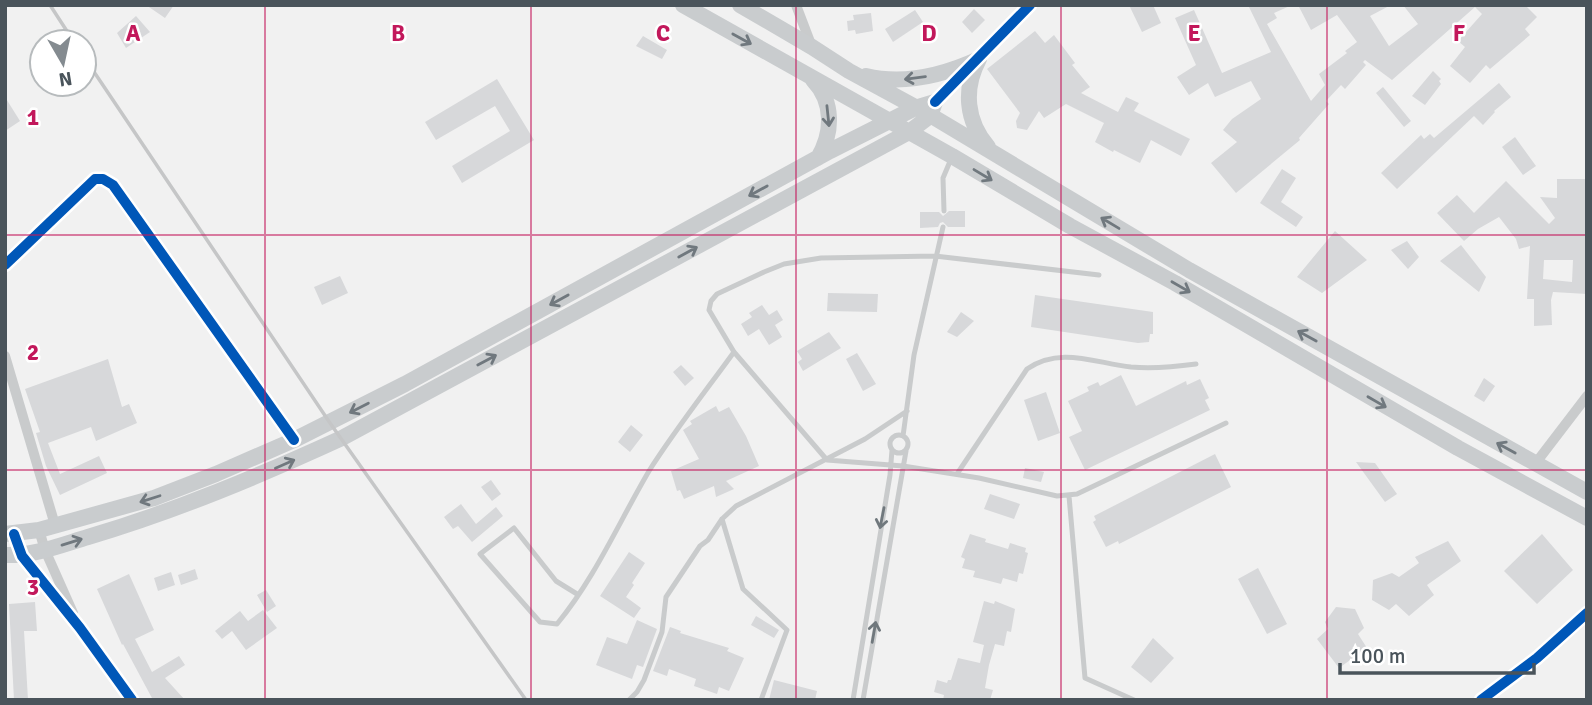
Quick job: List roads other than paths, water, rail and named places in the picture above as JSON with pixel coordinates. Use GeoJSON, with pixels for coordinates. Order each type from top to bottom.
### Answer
{"type":"FeatureCollection","features":[{"type":"Feature","properties":{"kind":"main road"},"geometry":{"type":"LineString","coordinates":[[683,5],[952,156],[1458,448],[1587,518]]}},
{"type":"Feature","properties":{"kind":"main road"},"geometry":{"type":"LineString","coordinates":[[740,5],[915,108],[933,109],[999,156],[1189,270],[1587,492]]}},
{"type":"Feature","properties":{"kind":"main road"},"geometry":{"type":"LineString","coordinates":[[849,71],[874,78],[916,78],[947,71],[979,59]]}},
{"type":"Feature","properties":{"kind":"main road"},"geometry":{"type":"LineString","coordinates":[[979,59],[971,78],[969,109],[982,140],[999,156]]}},
{"type":"Feature","properties":{"kind":"main road"},"geometry":{"type":"LineString","coordinates":[[809,76],[822,93],[829,113],[827,141],[818,158]]}},
{"type":"Feature","properties":{"kind":"main road"},"geometry":{"type":"LineString","coordinates":[[10,534],[47,528],[154,498],[294,440],[405,384],[818,158],[915,108]]}},
{"type":"Feature","properties":{"kind":"main road"},"geometry":{"type":"LineString","coordinates":[[13,555],[45,550],[180,507],[342,438],[909,132],[933,109]]}},
{"type":"Feature","properties":{"kind":"street"},"geometry":{"type":"LineString","coordinates":[[796,5],[812,47]]}},
{"type":"Feature","properties":{"kind":"street"},"geometry":{"type":"LineString","coordinates":[[933,109],[1030,5]]}},
{"type":"Feature","properties":{"kind":"street"},"geometry":{"type":"LineString","coordinates":[[5,265],[95,179],[103,179],[113,185],[294,440]]}},
{"type":"Feature","properties":{"kind":"street"},"geometry":{"type":"LineString","coordinates":[[5,356],[47,528],[45,550],[80,628]]}},
{"type":"Feature","properties":{"kind":"street"},"geometry":{"type":"LineString","coordinates":[[1535,464],[1587,396]]}},
{"type":"Feature","properties":{"kind":"street"},"geometry":{"type":"LineString","coordinates":[[10,534],[13,555],[80,628],[132,700]]}},
{"type":"Feature","properties":{"kind":"street"},"geometry":{"type":"LineString","coordinates":[[1481,700],[1537,658],[1587,613]]}},
{"type":"Feature","properties":{"kind":"lane"},"geometry":{"type":"LineString","coordinates":[[944,211],[944,169],[952,156]]}},
{"type":"Feature","properties":{"kind":"lane"},"geometry":{"type":"LineString","coordinates":[[863,700],[908,443],[903,436],[914,355],[943,227]]}},
{"type":"Feature","properties":{"kind":"lane"},"geometry":{"type":"LineString","coordinates":[[1099,275],[935,256],[821,258],[784,264],[717,294],[711,301],[709,310],[734,352],[827,460],[903,466],[957,474],[1057,496],[1069,496],[1226,423]]}},
{"type":"Feature","properties":{"kind":"lane"},"geometry":{"type":"LineString","coordinates":[[577,594],[556,581],[514,528],[480,554],[540,622],[557,624],[577,594],[623,520],[648,473],[734,352]]}},
{"type":"Feature","properties":{"kind":"lane"},"geometry":{"type":"LineString","coordinates":[[957,474],[1027,369],[1037,362],[1053,356],[1161,369],[1196,364]]}},
{"type":"Feature","properties":{"kind":"lane"},"geometry":{"type":"LineString","coordinates":[[629,700],[644,680],[662,632],[666,597],[700,546],[708,540],[722,519],[736,506],[865,439],[907,411]]}},
{"type":"Feature","properties":{"kind":"lane"},"geometry":{"type":"LineString","coordinates":[[853,700],[892,465],[891,440],[898,435],[903,436]]}},
{"type":"Feature","properties":{"kind":"lane"},"geometry":{"type":"LineString","coordinates":[[892,450],[898,453],[906,450]]}},
{"type":"Feature","properties":{"kind":"lane"},"geometry":{"type":"LineString","coordinates":[[1069,496],[1085,678],[1134,700]]}},
{"type":"Feature","properties":{"kind":"lane"},"geometry":{"type":"LineString","coordinates":[[722,519],[743,589],[787,631],[761,700]]}},
{"type":"Feature","properties":{"kind":"railway"},"geometry":{"type":"LineString","coordinates":[[50,5],[65,28]]}},
{"type":"Feature","properties":{"kind":"railway"},"geometry":{"type":"LineString","coordinates":[[98,78],[330,423],[526,700]]}}]}
